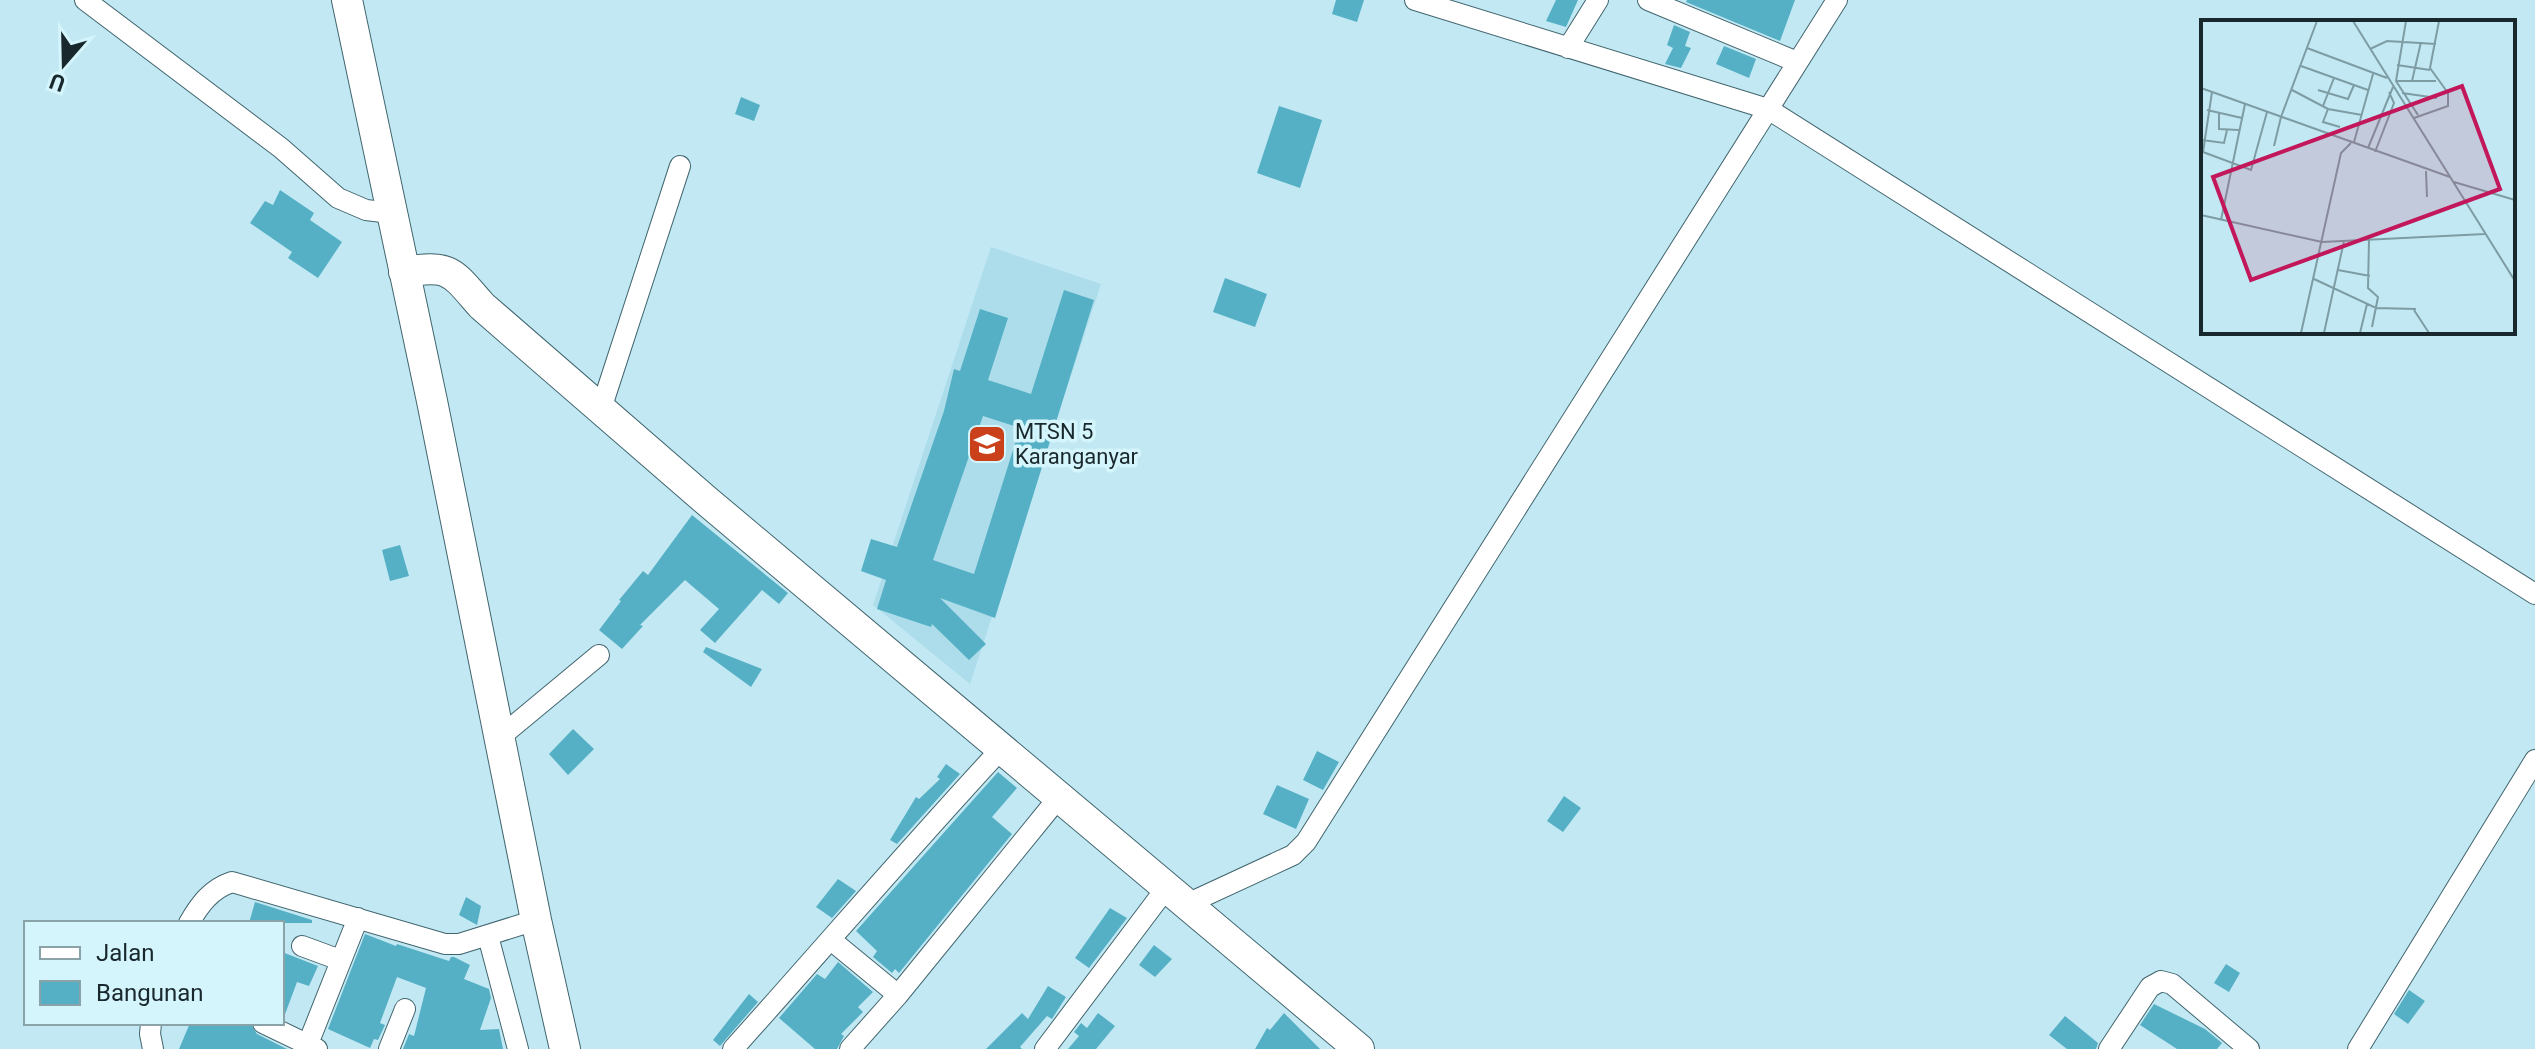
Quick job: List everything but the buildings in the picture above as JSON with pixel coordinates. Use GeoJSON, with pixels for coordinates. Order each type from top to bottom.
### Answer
{"type":"FeatureCollection","features":[{"type":"Feature","properties":{"kind":"main road"},"geometry":{"type":"LineString","coordinates":[[347,0],[378,212],[404,272],[499,738],[531,922],[565,1049]]}},
{"type":"Feature","properties":{"kind":"main road"},"geometry":{"type":"LineString","coordinates":[[404,272],[434,267],[448,271],[482,306],[601,409],[1359,1049]]}},
{"type":"Feature","properties":{"kind":"street"},"geometry":{"type":"LineString","coordinates":[[85,0],[281,148],[338,198],[378,212]]}},
{"type":"Feature","properties":{"kind":"street"},"geometry":{"type":"LineString","coordinates":[[1415,0],[1768,109],[2535,594]]}},
{"type":"Feature","properties":{"kind":"street"},"geometry":{"type":"LineString","coordinates":[[1568,48],[1598,0]]}},
{"type":"Feature","properties":{"kind":"street"},"geometry":{"type":"LineString","coordinates":[[1648,0],[1797,62]]}},
{"type":"Feature","properties":{"kind":"street"},"geometry":{"type":"LineString","coordinates":[[1045,1049],[1177,896],[1293,855],[1306,842],[1837,0]]}},
{"type":"Feature","properties":{"kind":"street"},"geometry":{"type":"LineString","coordinates":[[601,409],[680,166]]}},
{"type":"Feature","properties":{"kind":"street"},"geometry":{"type":"LineString","coordinates":[[499,738],[599,655]]}},
{"type":"Feature","properties":{"kind":"street"},"geometry":{"type":"LineString","coordinates":[[733,1049],[912,845],[1002,748]]}},
{"type":"Feature","properties":{"kind":"street"},"geometry":{"type":"LineString","coordinates":[[2358,1049],[2535,760]]}},
{"type":"Feature","properties":{"kind":"street"},"geometry":{"type":"LineString","coordinates":[[850,1049],[898,995],[1059,797]]}},
{"type":"Feature","properties":{"kind":"street"},"geometry":{"type":"LineString","coordinates":[[190,921],[209,895],[232,882],[445,944],[459,944],[531,922]]}},
{"type":"Feature","properties":{"kind":"street"},"geometry":{"type":"LineString","coordinates":[[267,1025],[306,1046],[358,918]]}},
{"type":"Feature","properties":{"kind":"street"},"geometry":{"type":"LineString","coordinates":[[488,936],[518,1049]]}},
{"type":"Feature","properties":{"kind":"street"},"geometry":{"type":"LineString","coordinates":[[831,940],[898,995]]}},
{"type":"Feature","properties":{"kind":"street"},"geometry":{"type":"LineString","coordinates":[[302,946],[340,960]]}},
{"type":"Feature","properties":{"kind":"street"},"geometry":{"type":"LineString","coordinates":[[2109,1049],[2150,987],[2161,981],[2172,984],[2249,1049]]}},
{"type":"Feature","properties":{"kind":"street"},"geometry":{"type":"LineString","coordinates":[[389,1049],[405,1009]]}},
{"type":"Feature","properties":{"kind":"street"},"geometry":{"type":"LineString","coordinates":[[151,1025],[153,1049]]}},
{"type":"Feature","properties":{"kind":"shaded area","name":"MTSN 5 Karanganyar"},"geometry":{"type":"Polygon","coordinates":[[[991,247],[1101,284],[970,684],[873,605],[991,247]]]}},
{"type":"Feature","properties":{"kind":"place","name":"MTSN 5 Karanganyar"},"geometry":{"type":"Point","coordinates":[987,444]}}]}
